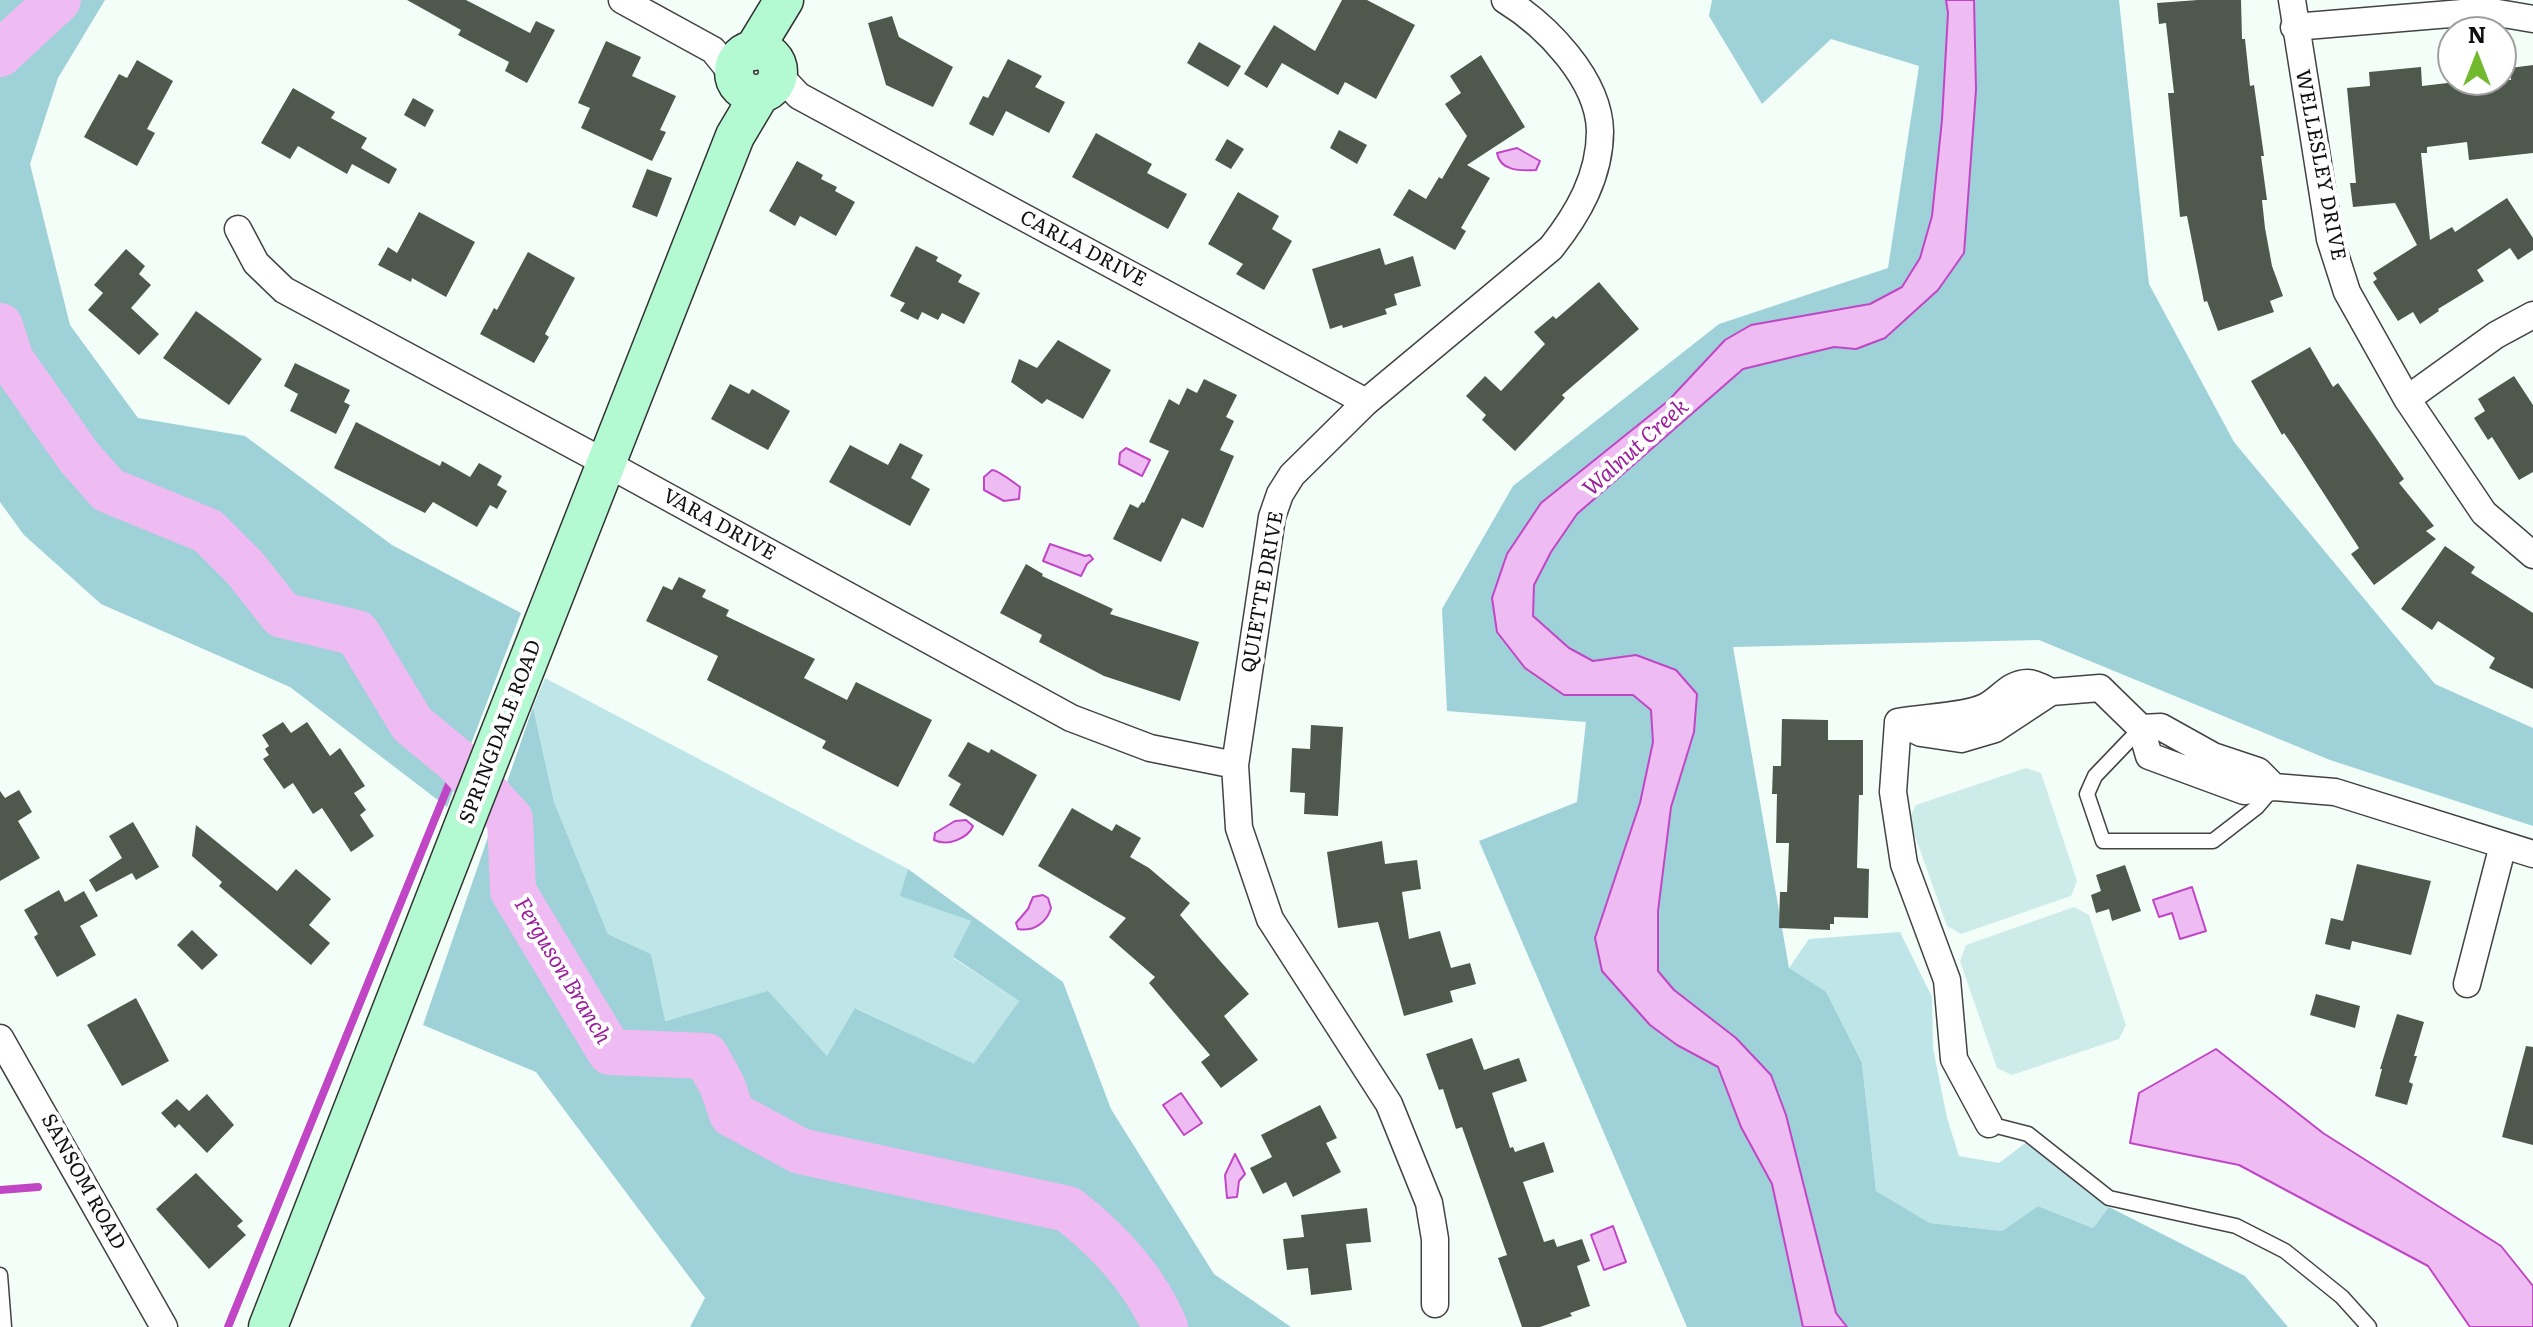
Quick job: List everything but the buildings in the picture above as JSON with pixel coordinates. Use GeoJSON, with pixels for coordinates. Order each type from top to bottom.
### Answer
{"type":"FeatureCollection","features":[{"type":"Feature","properties":{"kind":"street","name":"CARLA DRIVE"},"geometry":{"type":"LineString","coordinates":[[622,0],[1366,402]]}},
{"type":"Feature","properties":{"kind":"street","name":"QUIETTE DRIVE"},"geometry":{"type":"LineString","coordinates":[[1435,1304],[1435,1239],[1429,1203],[1389,1104],[1270,919],[1239,828],[1235,765],[1272,517],[1280,494],[1292,475],[1366,402],[1551,248],[1571,223],[1586,196],[1596,162],[1600,128],[1591,94],[1573,61],[1544,29],[1505,0]]}},
{"type":"Feature","properties":{"kind":"street","name":"WELLESLEY DRIVE"},"geometry":{"type":"LineString","coordinates":[[2292,0],[2330,239],[2347,292],[2407,399],[2484,513],[2533,555]]}},
{"type":"Feature","properties":{"kind":"street","name":"SPRINGDALE ROAD"},"geometry":{"type":"LineString","coordinates":[[268,1327],[474,804],[604,462],[735,136],[783,3]]}},
{"type":"Feature","properties":{"kind":"street"},"geometry":{"type":"LineString","coordinates":[[2294,27],[2486,11],[2533,19]]}},
{"type":"Feature","properties":{"kind":"street","name":"VARA DRIVE"},"geometry":{"type":"LineString","coordinates":[[238,229],[256,263],[284,290],[1071,718],[1150,748],[1235,765]]}},
{"type":"Feature","properties":{"kind":"street"},"geometry":{"type":"LineString","coordinates":[[2407,399],[2496,335],[2533,315]]}},
{"type":"Feature","properties":{"kind":"street"},"geometry":{"type":"LineString","coordinates":[[1989,1124],[1954,1059],[1947,980],[1904,864],[1893,792],[1898,722],[1986,707],[2007,689],[2029,683],[2051,692],[2100,688],[2141,728],[2161,727],[2213,756],[2258,771],[2274,787],[2335,792],[2533,854]]}},
{"type":"Feature","properties":{"kind":"street"},"geometry":{"type":"LineString","coordinates":[[2467,984],[2503,845]]}},
{"type":"Feature","properties":{"kind":"street","name":"SANSOM ROAD"},"geometry":{"type":"LineString","coordinates":[[0,1038],[164,1327]]}},
{"type":"Feature","properties":{"kind":"lane"},"geometry":{"type":"LineString","coordinates":[[2141,728],[2095,776],[2087,794],[2103,841],[2213,841],[2257,807],[2274,787]]}},
{"type":"Feature","properties":{"kind":"lane"},"geometry":{"type":"LineString","coordinates":[[1989,1124],[2028,1134],[2109,1198],[2236,1226],[2285,1251],[2342,1297],[2369,1327]]}},
{"type":"Feature","properties":{"kind":"lane"},"geometry":{"type":"LineString","coordinates":[[0,1275],[4,1327]]}},
{"type":"Feature","properties":{"kind":"shaded area"},"geometry":{"type":"Polygon","coordinates":[[[0,0],[105,0],[58,78],[30,164],[70,325],[138,418],[245,436],[392,545],[521,613],[447,807],[290,687],[101,604],[24,535],[0,502],[0,0]]]}},
{"type":"Feature","properties":{"kind":"shaded area"},"geometry":{"type":"Polygon","coordinates":[[[1712,0],[2119,0],[2149,284],[2234,442],[2435,684],[2533,728],[2533,826],[2330,760],[2039,640],[1733,647],[1789,968],[1826,992],[1862,1063],[1876,1191],[1930,1223],[2002,1231],[2038,1206],[2093,1228],[2109,1207],[2245,1276],[2288,1327],[1687,1327],[1479,841],[1577,802],[1586,722],[1447,711],[1442,609],[1513,486],[1719,324],[1888,268],[1919,66],[1831,39],[1762,104],[1709,16],[1712,0]]]}},
{"type":"Feature","properties":{"kind":"shaded area"},"geometry":{"type":"Polygon","coordinates":[[[545,678],[908,869],[901,896],[971,921],[953,958],[1019,1001],[974,1065],[856,1008],[827,1056],[768,992],[664,1021],[651,954],[608,934],[554,802],[533,707],[545,678]]]}},
{"type":"Feature","properties":{"kind":"shaded area"},"geometry":{"type":"Polygon","coordinates":[[[533,707],[554,802],[608,934],[651,954],[665,1021],[768,991],[827,1056],[855,1008],[974,1064],[1019,1001],[953,957],[971,921],[900,896],[908,869],[1063,982],[1111,1109],[1214,1274],[1291,1327],[690,1327],[705,1298],[536,1072],[423,1025],[533,707]]]}},
{"type":"Feature","properties":{"kind":"shaded area"},"geometry":{"type":"Polygon","coordinates":[[[2026,768],[2041,773],[2077,881],[2071,896],[1961,934],[1947,926],[1909,819],[1916,805],[2026,768]]]}},
{"type":"Feature","properties":{"kind":"shaded area"},"geometry":{"type":"Polygon","coordinates":[[[2074,907],[2089,915],[2126,1025],[2119,1039],[2012,1075],[1997,1068],[1960,961],[1966,945],[2074,907]]]}},
{"type":"Feature","properties":{"kind":"shaded area"},"geometry":{"type":"Polygon","coordinates":[[[1900,932],[1932,997],[1933,1048],[1947,1118],[1959,1156],[1999,1163],[2028,1141],[2109,1207],[2093,1228],[2038,1206],[2002,1231],[1930,1223],[1876,1191],[1862,1063],[1789,968],[1809,939],[1900,932]]]}},
{"type":"Feature","properties":{"kind":"water","name":"Walnut Creek"},"geometry":{"type":"Polygon","coordinates":[[[1946,0],[1974,0],[1976,90],[1964,253],[1938,290],[1885,338],[1856,349],[1834,347],[1743,369],[1577,514],[1551,552],[1534,585],[1533,616],[1569,648],[1593,661],[1636,655],[1676,670],[1697,694],[1694,732],[1671,807],[1658,911],[1658,971],[1674,990],[1736,1038],[1771,1075],[1786,1115],[1836,1313],[1847,1327],[1803,1327],[1772,1184],[1741,1127],[1718,1067],[1677,1045],[1650,1025],[1602,971],[1595,938],[1640,803],[1653,742],[1651,710],[1633,695],[1564,695],[1525,668],[1497,632],[1492,598],[1507,554],[1541,503],[1668,401],[1725,340],[1751,325],[1870,304],[1902,287],[1920,258],[1932,216],[1942,120],[1948,13],[1946,0]]]}},
{"type":"Feature","properties":{"kind":"water"},"geometry":{"type":"Polygon","coordinates":[[[1517,148],[1540,161],[1536,170],[1517,170],[1502,163],[1497,153],[1517,148]]]}},
{"type":"Feature","properties":{"kind":"water"},"geometry":{"type":"Polygon","coordinates":[[[1126,448],[1150,460],[1142,476],[1119,464],[1120,453],[1126,448]]]}},
{"type":"Feature","properties":{"kind":"water"},"geometry":{"type":"Polygon","coordinates":[[[992,470],[1020,487],[1019,499],[1004,501],[984,490],[984,477],[992,470]]]}},
{"type":"Feature","properties":{"kind":"water"},"geometry":{"type":"Polygon","coordinates":[[[1050,544],[1090,555],[1093,559],[1081,576],[1043,561],[1050,544]]]}},
{"type":"Feature","properties":{"kind":"water"},"geometry":{"type":"Polygon","coordinates":[[[966,820],[973,826],[962,838],[951,842],[934,840],[935,833],[955,821],[966,820]]]}},
{"type":"Feature","properties":{"kind":"water"},"geometry":{"type":"Polygon","coordinates":[[[2192,887],[2206,931],[2180,939],[2172,913],[2159,917],[2153,900],[2192,887]]]}},
{"type":"Feature","properties":{"kind":"water"},"geometry":{"type":"Polygon","coordinates":[[[1043,895],[1048,898],[1051,908],[1046,918],[1034,927],[1018,929],[1016,923],[1033,897],[1043,895]]]}},
{"type":"Feature","properties":{"kind":"water"},"geometry":{"type":"Polygon","coordinates":[[[2216,1049],[2323,1133],[2501,1246],[2533,1286],[2533,1327],[2470,1327],[2428,1266],[2239,1165],[2130,1143],[2139,1093],[2216,1049]]]}},
{"type":"Feature","properties":{"kind":"water"},"geometry":{"type":"Polygon","coordinates":[[[1181,1093],[1202,1123],[1184,1135],[1163,1105],[1181,1093]]]}},
{"type":"Feature","properties":{"kind":"water"},"geometry":{"type":"Polygon","coordinates":[[[1235,1154],[1245,1174],[1239,1181],[1237,1197],[1227,1198],[1225,1175],[1235,1154]]]}},
{"type":"Feature","properties":{"kind":"water"},"geometry":{"type":"Polygon","coordinates":[[[1613,1226],[1626,1262],[1604,1270],[1591,1235],[1613,1226]]]}},
{"type":"Feature","properties":{"kind":"waterway","name":"Ferguson Branch"},"geometry":{"type":"LineString","coordinates":[[0,54],[58,0]]}},
{"type":"Feature","properties":{"kind":"waterway","name":"Ferguson Branch"},"geometry":{"type":"LineString","coordinates":[[0,326],[11,360],[79,457],[108,490],[208,531],[245,568],[282,615],[357,633],[412,724],[458,762],[510,819],[513,891],[610,1052],[706,1056],[722,1085],[732,1114],[800,1151],[1068,1209],[1124,1262],[1147,1293],[1165,1327]]}},
{"type":"Feature","properties":{"kind":"waterway"},"geometry":{"type":"LineString","coordinates":[[228,1327],[458,762]]}},
{"type":"Feature","properties":{"kind":"waterway"},"geometry":{"type":"LineString","coordinates":[[0,1190],[38,1187]]}}]}
